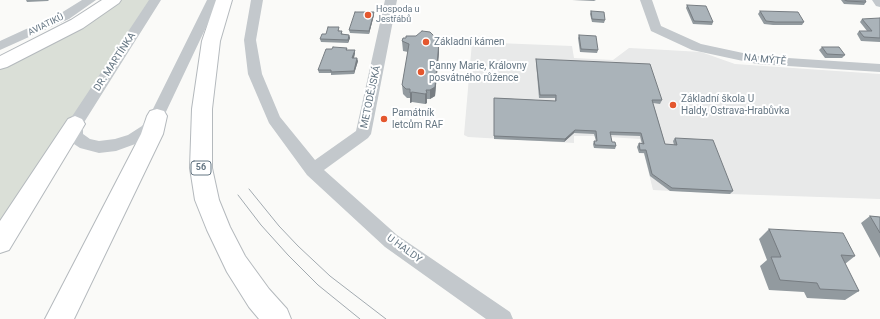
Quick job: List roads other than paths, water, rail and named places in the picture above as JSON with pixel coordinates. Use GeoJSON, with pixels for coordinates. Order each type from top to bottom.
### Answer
{"type":"FeatureCollection","features":[{"type":"Feature","properties":{"kind":"highway"},"geometry":{"type":"LineString","coordinates":[[0,63],[77,24],[114,0]]}},
{"type":"Feature","properties":{"kind":"highway","name":"56"},"geometry":{"type":"LineString","coordinates":[[224,0],[211,41],[207,67],[202,109],[201,168],[207,200],[219,230],[236,264],[259,298],[277,319]]}},
{"type":"Feature","properties":{"kind":"highway"},"geometry":{"type":"LineString","coordinates":[[58,319],[149,141],[157,116]]}},
{"type":"Feature","properties":{"kind":"highway"},"geometry":{"type":"LineString","coordinates":[[0,241],[75,124]]}},
{"type":"Feature","properties":{"kind":"street","name":"AVIATIKŮ"},"geometry":{"type":"LineString","coordinates":[[0,46],[65,16],[90,0]]}},
{"type":"Feature","properties":{"kind":"street","name":"DR. MARTÍNKA"},"geometry":{"type":"LineString","coordinates":[[75,124],[155,0]]}},
{"type":"Feature","properties":{"kind":"street"},"geometry":{"type":"LineString","coordinates":[[75,124],[76,134],[82,142],[94,147],[110,146],[127,142],[147,130],[157,116],[213,0]]}},
{"type":"Feature","properties":{"kind":"street"},"geometry":{"type":"LineString","coordinates":[[257,0],[250,40],[255,74],[274,119],[313,170]]}},
{"type":"Feature","properties":{"kind":"street","name":"METODĚJSKÁ"},"geometry":{"type":"LineString","coordinates":[[313,170],[363,134],[391,0]]}},
{"type":"Feature","properties":{"kind":"street","name":"NA MÝTĚ"},"geometry":{"type":"LineString","coordinates":[[646,0],[656,28],[697,47],[757,60],[880,68]]}},
{"type":"Feature","properties":{"kind":"street","name":"U HALDY"},"geometry":{"type":"LineString","coordinates":[[313,170],[391,241],[503,319]]}},
{"type":"Feature","properties":{"kind":"tram line"},"geometry":{"type":"LineString","coordinates":[[249,189],[279,226],[298,246],[330,276],[386,319]]}},
{"type":"Feature","properties":{"kind":"tram line"},"geometry":{"type":"LineString","coordinates":[[238,195],[261,225],[288,255],[318,285],[360,319]]}},
{"type":"Feature","properties":{"kind":"place","name":"Hospoda u Jestřábů"},"geometry":{"type":"Point","coordinates":[368,15]}},
{"type":"Feature","properties":{"kind":"place","name":"Základní kámen"},"geometry":{"type":"Point","coordinates":[426,42]}},
{"type":"Feature","properties":{"kind":"place","name":"Panny Marie, Královny posvátného růžence"},"geometry":{"type":"Point","coordinates":[421,72]}},
{"type":"Feature","properties":{"kind":"place","name":"Základní škola U Haldy, Ostrava-Hrabůvka"},"geometry":{"type":"Point","coordinates":[673,105]}},
{"type":"Feature","properties":{"kind":"place","name":"Památník letcům RAF"},"geometry":{"type":"Point","coordinates":[384,119]}}]}
